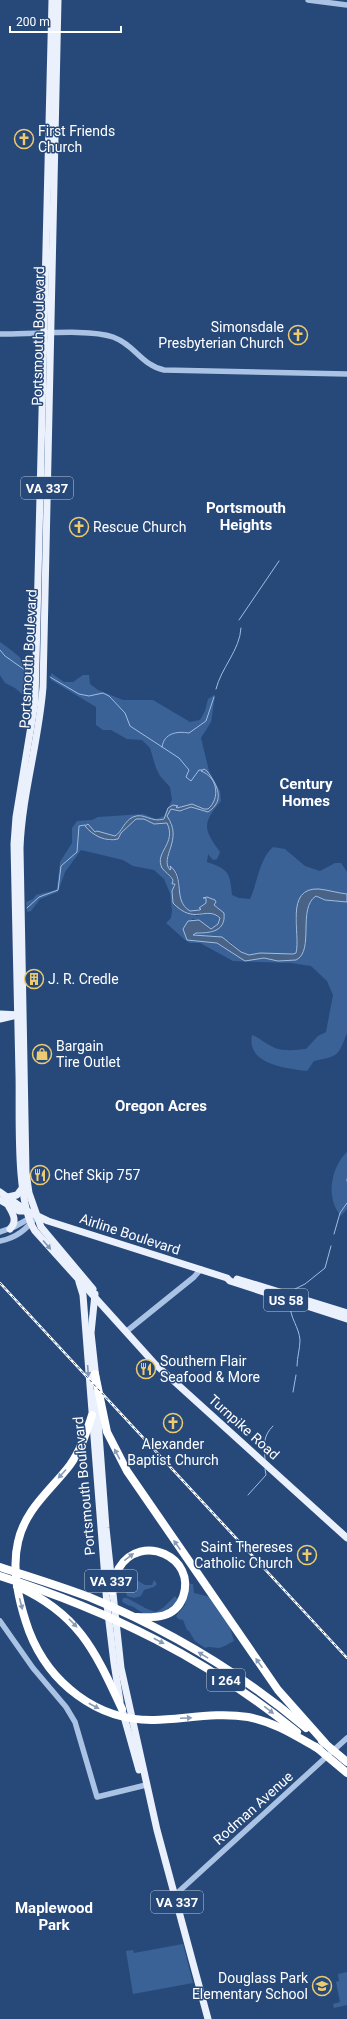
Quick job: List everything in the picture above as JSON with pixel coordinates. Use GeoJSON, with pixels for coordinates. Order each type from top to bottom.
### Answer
{"type":"FeatureCollection","features":[{"type":"Feature","properties":{"kind":"highway"},"geometry":{"type":"LineString","coordinates":[[95,1374],[107,1432],[127,1471],[278,1690],[322,1746]]}},
{"type":"Feature","properties":{"kind":"highway"},"geometry":{"type":"LineString","coordinates":[[92,1415],[75,1457],[38,1502],[23,1525],[17,1548],[15,1573],[28,1626],[43,1659],[55,1675],[70,1690],[92,1705],[107,1712],[147,1720],[223,1715],[247,1717],[279,1726],[322,1746]]}},
{"type":"Feature","properties":{"kind":"highway"},"geometry":{"type":"LineString","coordinates":[[112,1591],[119,1568],[127,1558],[137,1552],[155,1550],[166,1554],[175,1560],[183,1573],[185,1583],[184,1594],[178,1605],[171,1612],[160,1617],[134,1617]]}},
{"type":"Feature","properties":{"kind":"highway","name":"I 264"},"geometry":{"type":"LineString","coordinates":[[3,1568],[90,1598],[126,1613],[198,1652],[235,1675],[275,1704],[322,1746],[335,1763],[347,1774]]}},
{"type":"Feature","properties":{"kind":"highway"},"geometry":{"type":"LineString","coordinates":[[3,1579],[30,1589],[62,1613],[86,1639],[105,1672],[122,1709]]}},
{"type":"Feature","properties":{"kind":"highway","name":"I 264"},"geometry":{"type":"LineString","coordinates":[[30,1589],[95,1610],[187,1656],[211,1670],[344,1760]]}},
{"type":"Feature","properties":{"kind":"main road","name":"Portsmouth Boulevard"},"geometry":{"type":"LineString","coordinates":[[52,0],[42,691],[41,709],[20,836],[18,930],[23,1187],[28,1218],[76,1278],[81,1287],[110,1637],[122,1709],[141,1777],[146,1785]]}},
{"type":"Feature","properties":{"kind":"main road","name":"Portsmouth Boulevard"},"geometry":{"type":"LineString","coordinates":[[48,334],[58,0]]}},
{"type":"Feature","properties":{"kind":"main road"},"geometry":{"type":"LineString","coordinates":[[0,1014],[20,1015]]}},
{"type":"Feature","properties":{"kind":"main road","name":"Portsmouth Boulevard"},"geometry":{"type":"LineString","coordinates":[[20,1015],[27,1183],[36,1216],[45,1232],[95,1294],[92,1333],[112,1591],[121,1668],[146,1785],[208,2019]]}},
{"type":"Feature","properties":{"kind":"main road"},"geometry":{"type":"LineString","coordinates":[[0,1019],[20,1015]]}},
{"type":"Feature","properties":{"kind":"main road"},"geometry":{"type":"LineString","coordinates":[[8,1197],[17,1195],[23,1187]]}},
{"type":"Feature","properties":{"kind":"main road","name":"Airline Boulevard"},"geometry":{"type":"LineString","coordinates":[[0,1192],[8,1197],[28,1218]]}},
{"type":"Feature","properties":{"kind":"main road","name":"Airline Boulevard"},"geometry":{"type":"LineString","coordinates":[[0,1200],[28,1218]]}},
{"type":"Feature","properties":{"kind":"main road"},"geometry":{"type":"LineString","coordinates":[[8,1205],[15,1218],[14,1224],[10,1229]]}},
{"type":"Feature","properties":{"kind":"main road","name":"Airline Boulevard"},"geometry":{"type":"LineString","coordinates":[[28,1218],[36,1216],[227,1278],[231,1277],[347,1319]]}},
{"type":"Feature","properties":{"kind":"main road","name":"Portsmouth Boulevard"},"geometry":{"type":"LineString","coordinates":[[76,1278],[95,1294]]}},
{"type":"Feature","properties":{"kind":"main road","name":"Airline Boulevard"},"geometry":{"type":"LineString","coordinates":[[269,1291],[347,1313]]}},
{"type":"Feature","properties":{"kind":"main road","name":"Turnpike Road"},"geometry":{"type":"LineString","coordinates":[[95,1294],[109,1312],[162,1371],[347,1538]]}},
{"type":"Feature","properties":{"kind":"main road","name":"Turnpike Road"},"geometry":{"type":"LineString","coordinates":[[95,1294],[121,1321],[127,1332]]}},
{"type":"Feature","properties":{"kind":"main road"},"geometry":{"type":"LineString","coordinates":[[83,1301],[87,1301],[92,1333]]}},
{"type":"Feature","properties":{"kind":"main road"},"geometry":{"type":"LineString","coordinates":[[92,1325],[94,1315],[97,1310],[101,1309],[109,1312]]}},
{"type":"Feature","properties":{"kind":"street"},"geometry":{"type":"LineString","coordinates":[[308,0],[347,6]]}},
{"type":"Feature","properties":{"kind":"street"},"geometry":{"type":"LineString","coordinates":[[0,334],[88,334],[111,336],[129,346],[148,364],[164,370],[347,374]]}},
{"type":"Feature","properties":{"kind":"street"},"geometry":{"type":"LineString","coordinates":[[0,1232],[10,1229],[28,1218]]}},
{"type":"Feature","properties":{"kind":"street"},"geometry":{"type":"LineString","coordinates":[[0,1241],[19,1234],[28,1218]]}},
{"type":"Feature","properties":{"kind":"street"},"geometry":{"type":"LineString","coordinates":[[127,1332],[194,1277],[200,1269]]}},
{"type":"Feature","properties":{"kind":"street"},"geometry":{"type":"LineString","coordinates":[[0,1621],[36,1672],[66,1707],[75,1722],[97,1797],[146,1785]]}},
{"type":"Feature","properties":{"kind":"street"},"geometry":{"type":"LineString","coordinates":[[0,1625],[15,1642]]}},
{"type":"Feature","properties":{"kind":"street","name":"Rodman Avenue"},"geometry":{"type":"LineString","coordinates":[[175,1895],[347,1738]]}},
{"type":"Feature","properties":{"kind":"shaded area"},"geometry":{"type":"Polygon","coordinates":[[[0,642],[21,659],[28,670],[29,686],[27,697],[5,683],[0,675],[0,642]]]}},
{"type":"Feature","properties":{"kind":"shaded area"},"geometry":{"type":"Polygon","coordinates":[[[51,673],[64,682],[73,682],[83,675],[89,675],[90,684],[98,690],[123,700],[153,700],[190,722],[200,720],[205,711],[208,699],[214,695],[215,696],[211,722],[201,738],[209,771],[220,791],[221,801],[210,815],[207,826],[210,837],[220,852],[217,859],[213,860],[208,854],[207,862],[224,869],[227,872],[232,895],[239,898],[250,899],[262,864],[268,852],[273,847],[285,849],[305,866],[320,871],[335,863],[341,863],[347,872],[347,894],[319,889],[310,890],[295,916],[296,953],[282,955],[260,953],[249,955],[241,952],[229,941],[193,935],[195,933],[215,930],[224,922],[219,908],[213,905],[209,899],[206,898],[206,903],[200,908],[202,909],[190,911],[184,906],[181,900],[178,876],[175,871],[170,867],[172,869],[170,871],[167,867],[172,823],[167,816],[168,811],[171,808],[168,808],[172,800],[170,787],[160,776],[150,748],[142,740],[127,739],[111,730],[103,730],[96,725],[96,707],[51,680],[51,673]],[[206,773],[216,791],[215,800],[208,809],[192,804],[182,808],[171,808],[184,811],[191,807],[208,812],[217,803],[217,787],[206,773]]]}},
{"type":"Feature","properties":{"kind":"shaded area"},"geometry":{"type":"Polygon","coordinates":[[[204,769],[207,771],[214,782],[218,792],[217,802],[214,807],[208,812],[191,807],[180,811],[171,809],[167,816],[172,825],[173,840],[167,859],[167,865],[170,870],[170,866],[175,871],[182,901],[190,911],[200,910],[201,909],[199,908],[206,903],[206,898],[203,898],[207,897],[215,900],[216,902],[214,905],[224,913],[224,919],[220,928],[212,932],[196,933],[193,935],[222,937],[241,952],[249,955],[260,953],[293,954],[296,953],[296,913],[301,895],[308,890],[319,889],[347,894],[347,902],[325,900],[316,896],[310,902],[306,919],[306,939],[304,948],[302,955],[296,960],[278,961],[264,958],[245,961],[217,943],[187,940],[183,929],[188,921],[199,920],[211,929],[218,924],[220,918],[210,913],[188,913],[181,910],[173,903],[172,891],[175,884],[172,884],[173,880],[162,868],[160,862],[169,837],[167,823],[154,824],[144,819],[136,819],[121,833],[118,839],[113,840],[104,839],[92,833],[85,826],[88,824],[95,832],[97,831],[115,836],[120,832],[127,821],[133,817],[141,816],[155,820],[164,819],[168,808],[173,805],[178,806],[176,807],[177,808],[192,804],[208,809],[215,799],[216,794],[214,783],[211,778],[201,771],[204,769]]]}},
{"type":"Feature","properties":{"kind":"shaded area"},"geometry":{"type":"Polygon","coordinates":[[[168,808],[164,818],[158,821],[142,816],[132,817],[115,836],[97,831],[95,832],[85,825],[95,835],[110,841],[136,819],[144,819],[154,824],[167,823],[170,835],[167,846],[162,852],[164,870],[173,883],[172,900],[197,916],[211,912],[220,918],[218,924],[211,929],[199,920],[192,919],[190,941],[208,941],[217,943],[245,961],[264,958],[278,961],[296,960],[304,951],[306,914],[311,901],[316,896],[325,900],[347,902],[347,1033],[342,1046],[336,1054],[328,1058],[314,1061],[307,1071],[270,1063],[261,1059],[255,1053],[252,1045],[252,1035],[275,1048],[293,1050],[306,1049],[318,1036],[326,1032],[333,995],[327,981],[311,966],[291,963],[233,961],[200,943],[190,943],[185,940],[166,923],[171,918],[172,911],[170,893],[164,879],[154,870],[133,866],[123,860],[81,850],[65,872],[58,892],[40,899],[31,911],[27,912],[26,902],[33,899],[36,895],[56,890],[60,862],[72,843],[72,828],[77,821],[92,820],[98,817],[143,814],[156,819],[164,816],[168,808]]]}},
{"type":"Feature","properties":{"kind":"shaded area"},"geometry":{"type":"Polygon","coordinates":[[[347,1152],[347,1209],[341,1216],[333,1201],[332,1183],[337,1166],[341,1158],[347,1152]]]}},
{"type":"Feature","properties":{"kind":"shaded area"},"geometry":{"type":"Polygon","coordinates":[[[135,1579],[145,1585],[152,1585],[154,1580],[157,1584],[154,1587],[144,1590],[141,1596],[134,1598],[127,1596],[124,1585],[129,1580],[135,1579]]]}},
{"type":"Feature","properties":{"kind":"shaded area"},"geometry":{"type":"Polygon","coordinates":[[[189,1584],[193,1584],[194,1593],[210,1597],[229,1624],[234,1641],[219,1648],[205,1648],[195,1641],[187,1630],[183,1620],[178,1619],[176,1616],[185,1605],[189,1584]]]}},
{"type":"Feature","properties":{"kind":"shaded area"},"geometry":{"type":"Polygon","coordinates":[[[175,1596],[178,1600],[171,1607],[161,1612],[151,1614],[141,1612],[122,1601],[123,1598],[127,1598],[147,1609],[156,1612],[164,1607],[175,1596]]]}},
{"type":"Feature","properties":{"kind":"shaded area"},"geometry":{"type":"Polygon","coordinates":[[[183,1944],[193,1983],[133,1994],[126,1951],[133,1950],[134,1953],[183,1944]]]}},
{"type":"Feature","properties":{"kind":"shaded area"},"geometry":{"type":"Polygon","coordinates":[[[347,1972],[347,2005],[334,2008],[333,2004],[340,2002],[336,1982],[339,1981],[338,1974],[347,1972]]]}},
{"type":"Feature","properties":{"kind":"waterway"},"geometry":{"type":"LineString","coordinates":[[239,620],[279,561]]}},
{"type":"Feature","properties":{"kind":"waterway"},"geometry":{"type":"LineString","coordinates":[[216,689],[218,681],[237,644],[241,628]]}},
{"type":"Feature","properties":{"kind":"waterway"},"geometry":{"type":"LineString","coordinates":[[0,650],[5,656],[32,675]]}},
{"type":"Feature","properties":{"kind":"waterway"},"geometry":{"type":"LineString","coordinates":[[50,677],[79,694],[89,696],[103,693],[109,696],[125,713],[130,726],[179,758],[189,770],[186,777],[191,781],[199,770],[202,770]]}},
{"type":"Feature","properties":{"kind":"waterway"},"geometry":{"type":"LineString","coordinates":[[162,747],[163,742],[168,736],[180,732],[189,733],[206,721],[214,697]]}},
{"type":"Feature","properties":{"kind":"waterway"},"geometry":{"type":"LineString","coordinates":[[27,908],[39,897],[58,890],[61,866],[77,852],[79,826],[85,825]]}},
{"type":"Feature","properties":{"kind":"waterway"},"geometry":{"type":"LineString","coordinates":[[334,1234],[340,1213],[347,1203]]}},
{"type":"Feature","properties":{"kind":"waterway"},"geometry":{"type":"LineString","coordinates":[[293,1290],[305,1284],[325,1268],[331,1246]]}},
{"type":"Feature","properties":{"kind":"waterway"},"geometry":{"type":"LineString","coordinates":[[290,1305],[291,1314],[300,1340],[297,1366]]}},
{"type":"Feature","properties":{"kind":"waterway"},"geometry":{"type":"LineString","coordinates":[[293,1392],[296,1375]]}},
{"type":"Feature","properties":{"kind":"waterway"},"geometry":{"type":"LineString","coordinates":[[265,1459],[265,1441],[267,1433],[273,1426]]}},
{"type":"Feature","properties":{"kind":"waterway"},"geometry":{"type":"LineString","coordinates":[[248,1495],[266,1475],[265,1469]]}},
{"type":"Feature","properties":{"kind":"railway"},"geometry":{"type":"LineString","coordinates":[[0,1283],[347,1658]]}},
{"type":"Feature","properties":{"kind":"place","name":"First Friends Church"},"geometry":{"type":"Point","coordinates":[24,139]}},
{"type":"Feature","properties":{"kind":"place","name":"Simonsdale Presbyterian Church"},"geometry":{"type":"Point","coordinates":[298,335]}},
{"type":"Feature","properties":{"kind":"place","name":"Rescue Church"},"geometry":{"type":"Point","coordinates":[79,527]}},
{"type":"Feature","properties":{"kind":"place","name":"J. R. Credle"},"geometry":{"type":"Point","coordinates":[34,979]}},
{"type":"Feature","properties":{"kind":"place","name":"Bargain Tire Outlet"},"geometry":{"type":"Point","coordinates":[42,1054]}},
{"type":"Feature","properties":{"kind":"place","name":"Chef Skip 757"},"geometry":{"type":"Point","coordinates":[40,1175]}},
{"type":"Feature","properties":{"kind":"place","name":"Southern Flair Seafood & More"},"geometry":{"type":"Point","coordinates":[146,1369]}},
{"type":"Feature","properties":{"kind":"place","name":"Alexander Baptist Church"},"geometry":{"type":"Point","coordinates":[173,1423]}},
{"type":"Feature","properties":{"kind":"place","name":"Saint Thereses Catholic Church"},"geometry":{"type":"Point","coordinates":[307,1555]}},
{"type":"Feature","properties":{"kind":"place","name":"Douglass Park Elementary School"},"geometry":{"type":"Point","coordinates":[322,1986]}},
{"type":"Feature","properties":{"kind":"district","name":"Portsmouth Heights"},"geometry":{"type":"Point","coordinates":[246,516]}},
{"type":"Feature","properties":{"kind":"district","name":"Century Homes"},"geometry":{"type":"Point","coordinates":[306,792]}},
{"type":"Feature","properties":{"kind":"district","name":"Oregon Acres"},"geometry":{"type":"Point","coordinates":[161,1106]}},
{"type":"Feature","properties":{"kind":"district","name":"Maplewood Park"},"geometry":{"type":"Point","coordinates":[54,1916]}}]}
